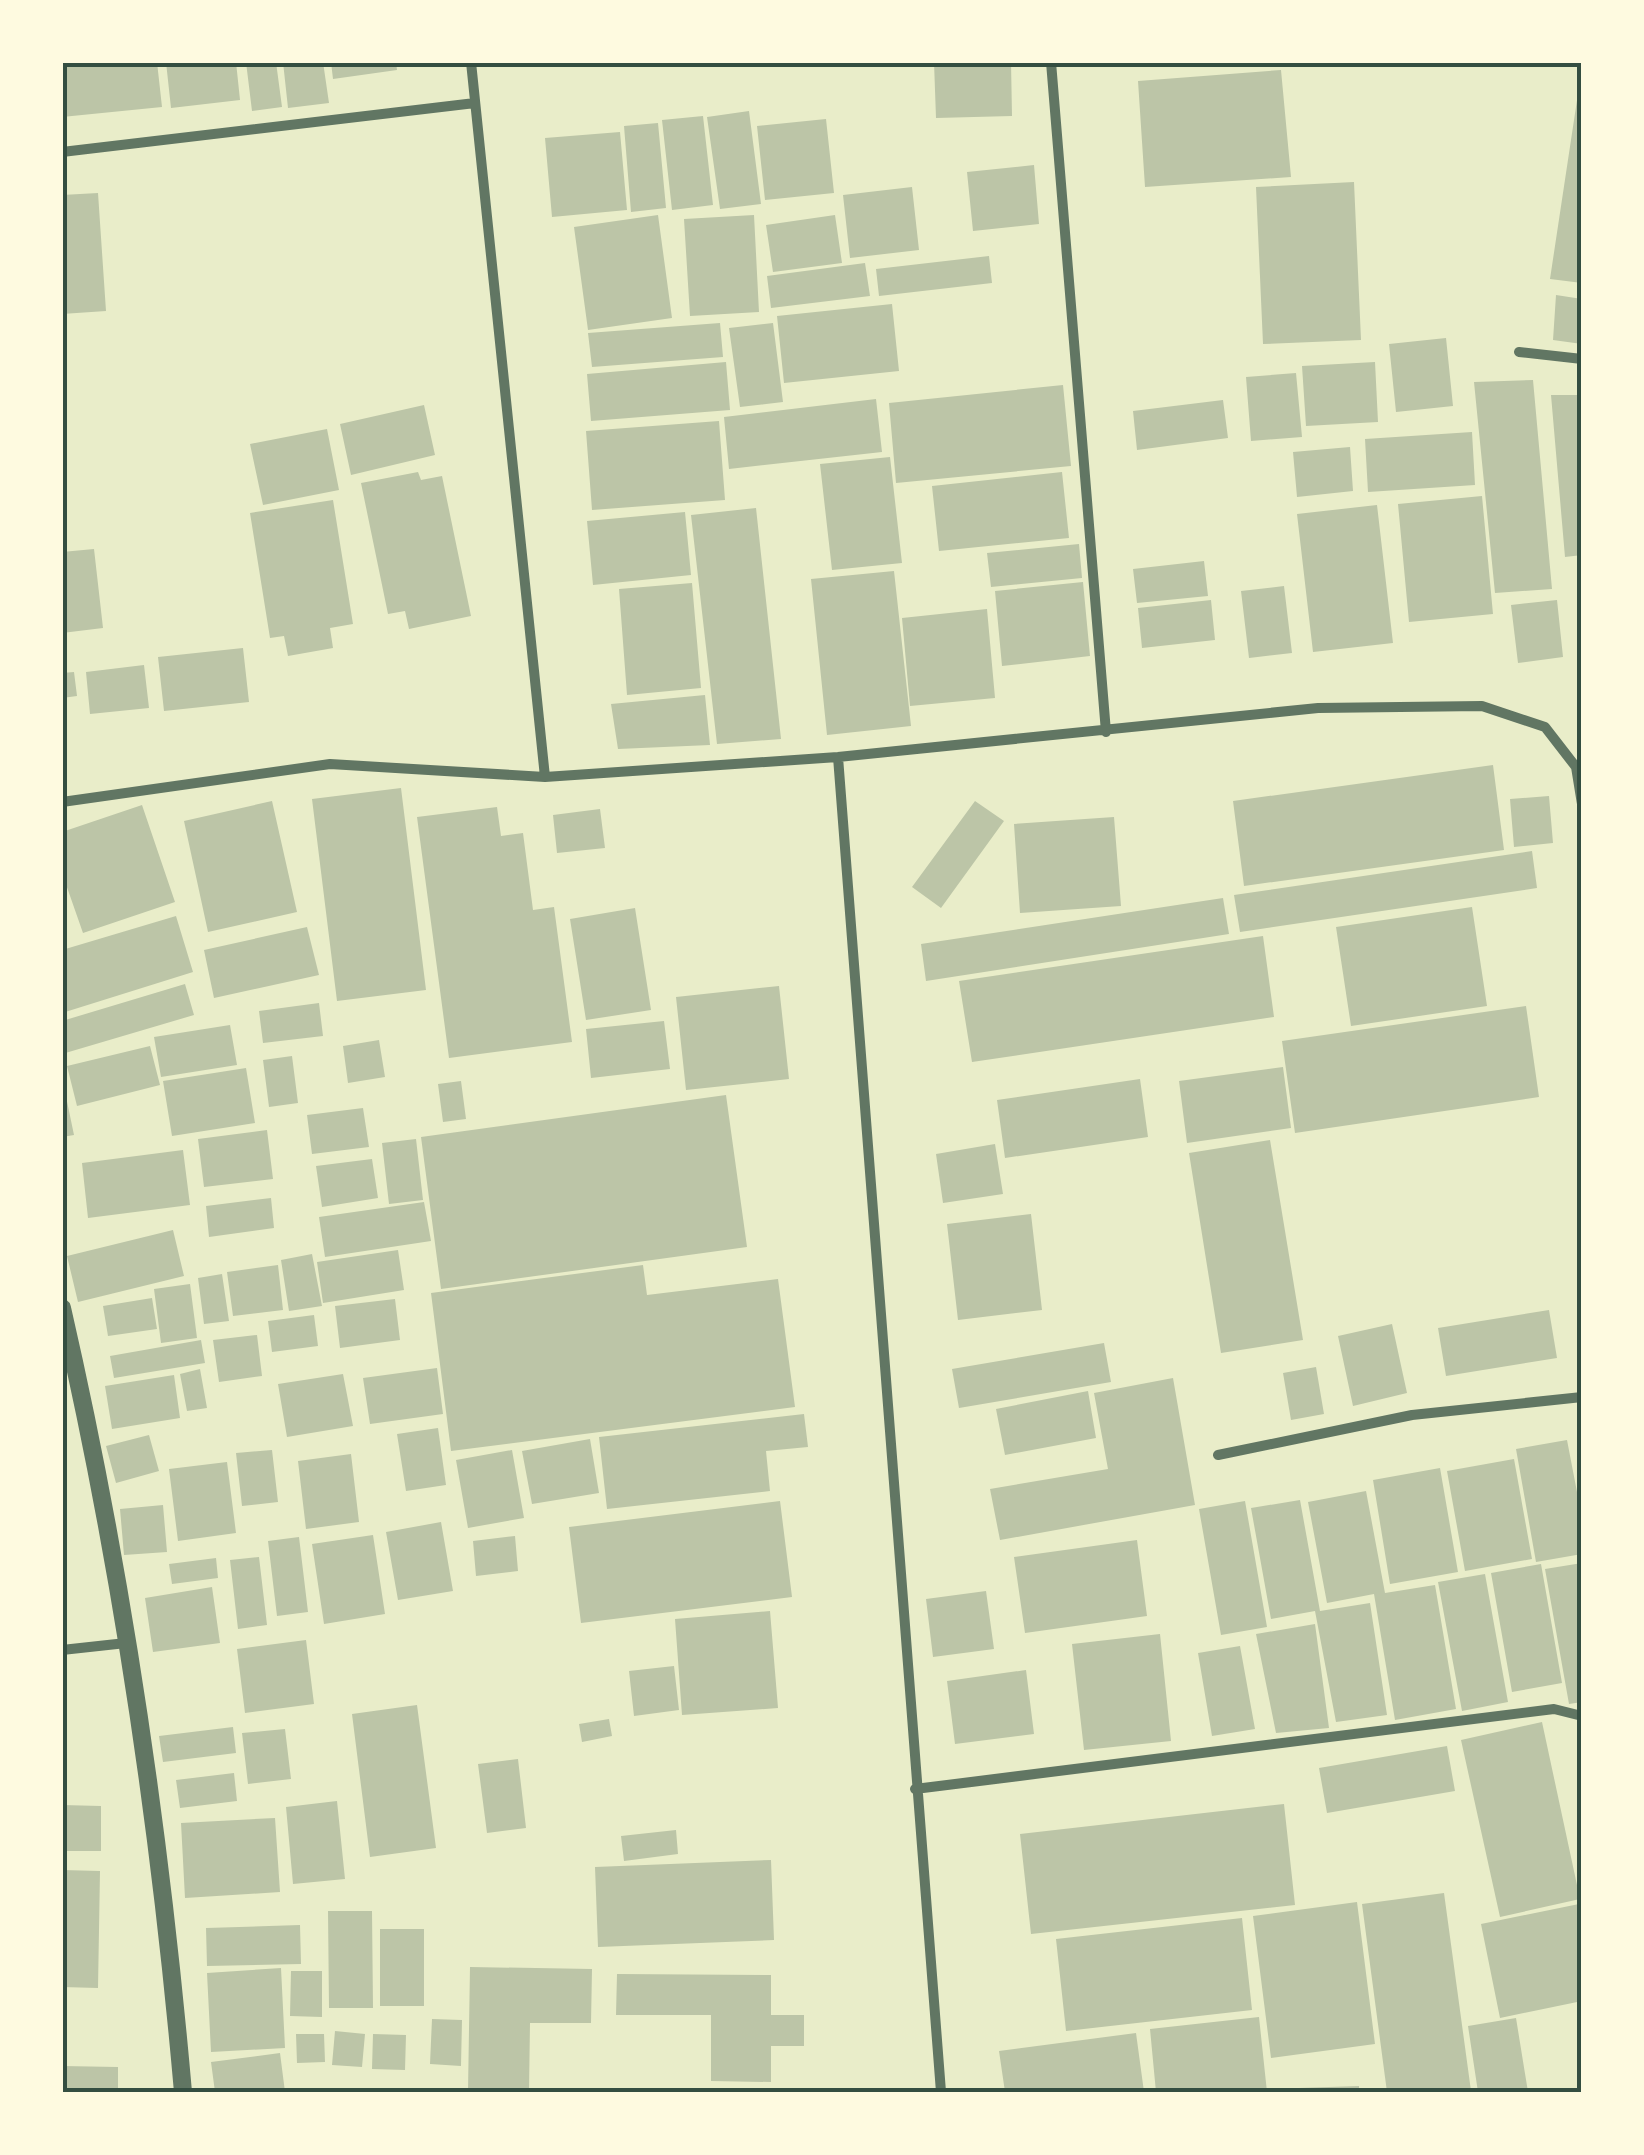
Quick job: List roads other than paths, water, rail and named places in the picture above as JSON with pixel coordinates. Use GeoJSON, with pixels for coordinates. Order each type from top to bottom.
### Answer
{"type":"FeatureCollection","features":[{"type":"Feature","properties":{"kind":"street"},"geometry":{"type":"LineString","coordinates":[[471,62],[544,776]]}},
{"type":"Feature","properties":{"kind":"street"},"geometry":{"type":"LineString","coordinates":[[1051,62],[1106,732]]}},
{"type":"Feature","properties":{"kind":"street"},"geometry":{"type":"LineString","coordinates":[[62,152],[475,103]]}},
{"type":"Feature","properties":{"kind":"street"},"geometry":{"type":"LineString","coordinates":[[1519,352],[1582,359]]}},
{"type":"Feature","properties":{"kind":"street"},"geometry":{"type":"LineString","coordinates":[[62,802],[330,764],[544,776],[838,756],[1318,708],[1482,706],[1545,727],[1576,768],[1582,804]]}},
{"type":"Feature","properties":{"kind":"street"},"geometry":{"type":"LineString","coordinates":[[838,756],[940,2092]]}},
{"type":"Feature","properties":{"kind":"street"},"geometry":{"type":"LineString","coordinates":[[62,1308],[90,1428],[126,1643],[172,1964],[183,2092]]}},
{"type":"Feature","properties":{"kind":"street"},"geometry":{"type":"LineString","coordinates":[[1218,1456],[1412,1415],[1582,1396]]}},
{"type":"Feature","properties":{"kind":"street"},"geometry":{"type":"LineString","coordinates":[[62,1650],[126,1643]]}},
{"type":"Feature","properties":{"kind":"street"},"geometry":{"type":"LineString","coordinates":[[915,1790],[1554,1709],[1582,1716]]}}]}
